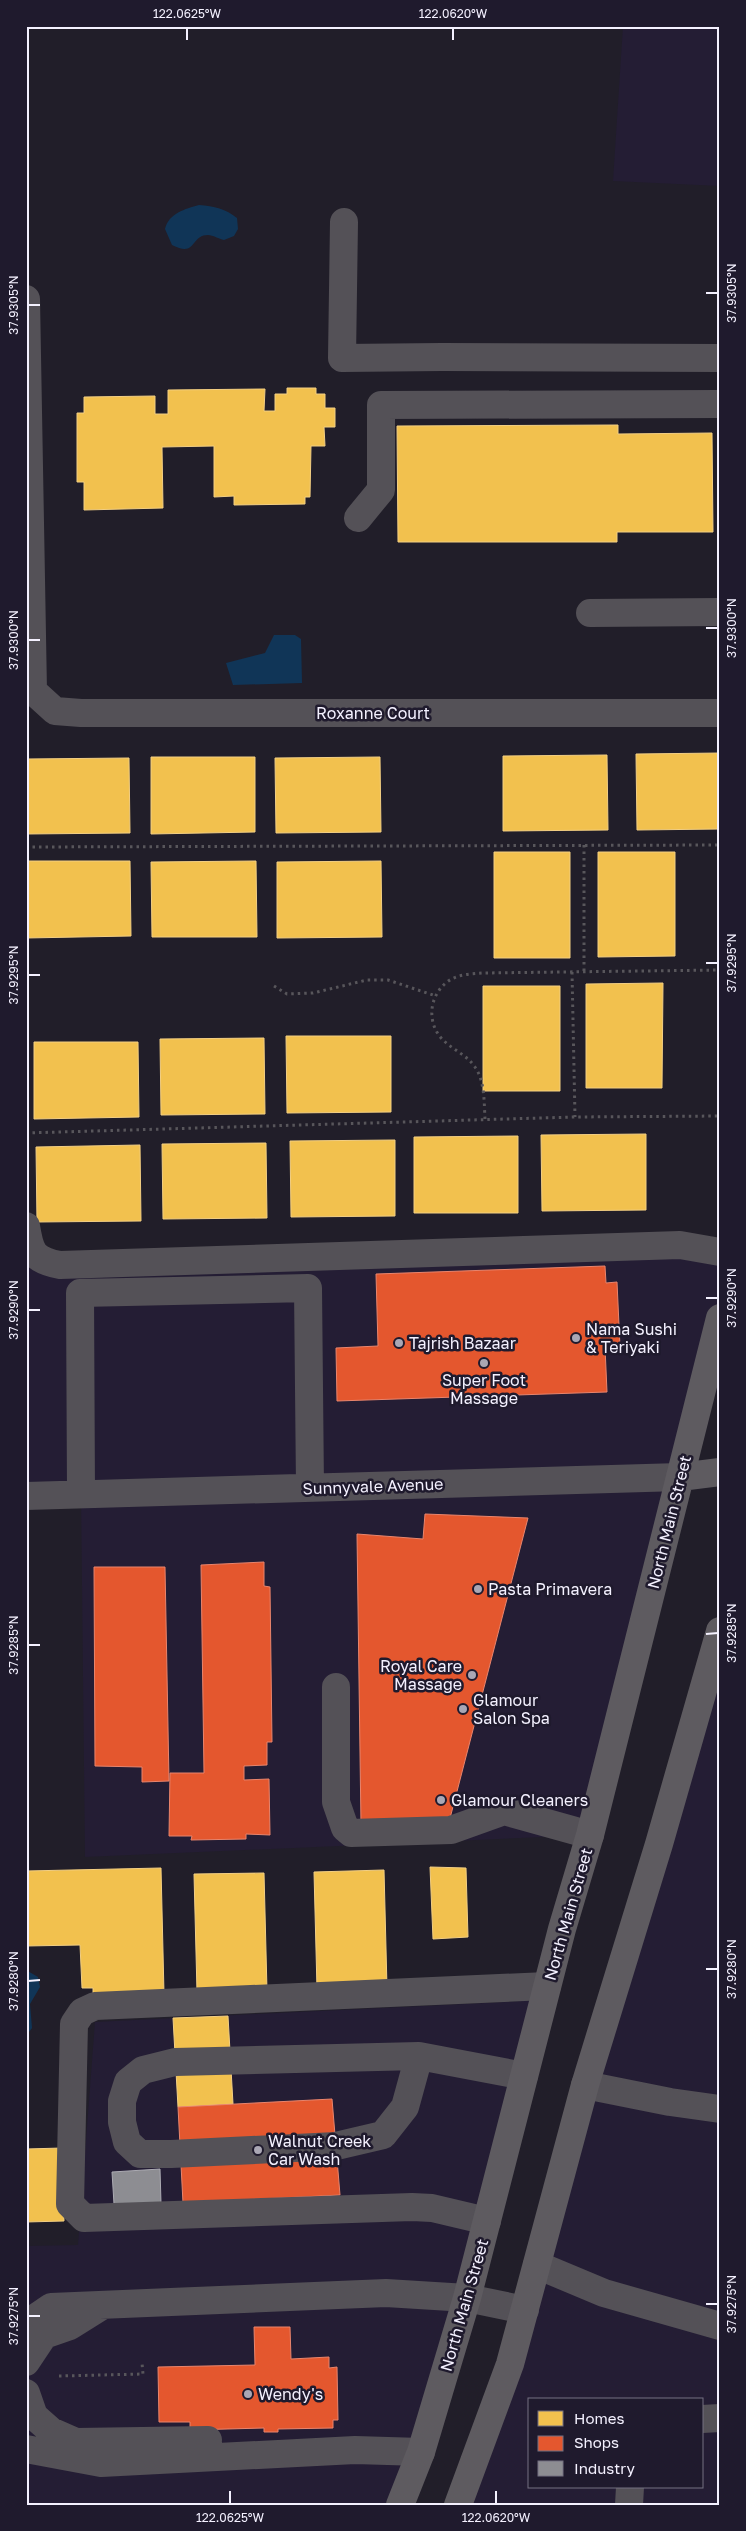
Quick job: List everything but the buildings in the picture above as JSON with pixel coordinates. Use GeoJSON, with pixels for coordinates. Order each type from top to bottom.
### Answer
{"type":"FeatureCollection","features":[{"type":"Feature","properties":{"kind":"main road","name":"North Main Street"},"geometry":{"type":"LineString","coordinates":[[400,2505],[421,2452],[467,2298],[547,1986],[590,1835],[720,1318]]}},
{"type":"Feature","properties":{"kind":"main road","name":"Sunnyvale Avenue"},"geometry":{"type":"LineString","coordinates":[[680,1477],[720,1472]]}},
{"type":"Feature","properties":{"kind":"main road"},"geometry":{"type":"LineString","coordinates":[[458,2505],[510,2364],[585,2085],[720,1631]]}},
{"type":"Feature","properties":{"kind":"street"},"geometry":{"type":"LineString","coordinates":[[344,222],[342,358],[720,358]]}},
{"type":"Feature","properties":{"kind":"street","name":"Roxanne Court"},"geometry":{"type":"LineString","coordinates":[[26,299],[29,695],[55,711],[81,714],[720,713]]}},
{"type":"Feature","properties":{"kind":"street"},"geometry":{"type":"LineString","coordinates":[[358,518],[380,490],[381,405],[720,404]]}},
{"type":"Feature","properties":{"kind":"street"},"geometry":{"type":"LineString","coordinates":[[590,613],[720,612]]}},
{"type":"Feature","properties":{"kind":"street"},"geometry":{"type":"LineString","coordinates":[[26,1226],[30,1250],[44,1262],[60,1265],[680,1245],[720,1252]]}},
{"type":"Feature","properties":{"kind":"street"},"geometry":{"type":"LineString","coordinates":[[81,1494],[80,1293],[308,1288],[310,1488]]}},
{"type":"Feature","properties":{"kind":"street","name":"Sunnyvale Avenue"},"geometry":{"type":"LineString","coordinates":[[26,1496],[680,1477]]}},
{"type":"Feature","properties":{"kind":"street"},"geometry":{"type":"LineString","coordinates":[[336,1687],[336,1802],[345,1828],[351,1833],[451,1830],[504,1812],[590,1835]]}},
{"type":"Feature","properties":{"kind":"street"},"geometry":{"type":"LineString","coordinates":[[487,2221],[432,2208],[412,2206],[84,2218],[70,2204],[74,2024],[82,2012],[95,2006],[547,1986]]}},
{"type":"Feature","properties":{"kind":"street"},"geometry":{"type":"LineString","coordinates":[[419,2056],[405,2108],[383,2135],[336,2146],[171,2154],[140,2154],[127,2142],[122,2122],[122,2101],[128,2082],[143,2070],[175,2062],[230,2059],[419,2056],[524,2076]]}},
{"type":"Feature","properties":{"kind":"street"},"geometry":{"type":"LineString","coordinates":[[585,2085],[670,2102],[720,2109]]}},
{"type":"Feature","properties":{"kind":"street"},"geometry":{"type":"LineString","coordinates":[[537,2265],[604,2293],[720,2326]]}},
{"type":"Feature","properties":{"kind":"street"},"geometry":{"type":"LineString","coordinates":[[26,2324],[51,2307],[386,2294],[467,2298],[525,2310]]}},
{"type":"Feature","properties":{"kind":"street"},"geometry":{"type":"LineString","coordinates":[[26,2362],[44,2335],[70,2326],[104,2305]]}},
{"type":"Feature","properties":{"kind":"street"},"geometry":{"type":"LineString","coordinates":[[26,2393],[34,2416],[55,2433],[76,2442],[273,2439],[309,2452]]}},
{"type":"Feature","properties":{"kind":"street"},"geometry":{"type":"LineString","coordinates":[[704,2419],[720,2418]]}},
{"type":"Feature","properties":{"kind":"street"},"geometry":{"type":"LineString","coordinates":[[26,2449],[101,2463],[355,2450],[421,2452]]}},
{"type":"Feature","properties":{"kind":"street"},"geometry":{"type":"LineString","coordinates":[[629,2505],[630,2488]]}},
{"type":"Feature","properties":{"kind":"path"},"geometry":{"type":"LineString","coordinates":[[584,845],[584,972]]}},
{"type":"Feature","properties":{"kind":"path"},"geometry":{"type":"LineString","coordinates":[[26,847],[720,845]]}},
{"type":"Feature","properties":{"kind":"path"},"geometry":{"type":"LineString","coordinates":[[485,1119],[481,1080],[476,1067],[464,1055],[444,1041],[434,1029],[431,1016],[436,996],[446,983],[460,976],[484,973],[720,970]]}},
{"type":"Feature","properties":{"kind":"path"},"geometry":{"type":"LineString","coordinates":[[572,972],[575,1117]]}},
{"type":"Feature","properties":{"kind":"path"},"geometry":{"type":"LineString","coordinates":[[274,986],[287,994],[313,993],[367,980],[388,980],[436,996]]}},
{"type":"Feature","properties":{"kind":"path"},"geometry":{"type":"LineString","coordinates":[[26,1133],[485,1119],[713,1114],[720,1116]]}},
{"type":"Feature","properties":{"kind":"path"},"geometry":{"type":"LineString","coordinates":[[53,2378],[143,2374],[142,2363]]}},
{"type":"Feature","properties":{"kind":"shaded area"},"geometry":{"type":"Polygon","coordinates":[[[623,26],[720,26],[720,186],[613,181],[623,26]]]}},
{"type":"Feature","properties":{"kind":"shaded area"},"geometry":{"type":"Polygon","coordinates":[[[720,1252],[720,1318],[590,1835],[85,1857],[81,1495],[26,1496],[26,1268],[60,1265],[720,1252]]]}},
{"type":"Feature","properties":{"kind":"shaded area"},"geometry":{"type":"Polygon","coordinates":[[[720,1631],[720,2505],[458,2505],[720,1631]]]}},
{"type":"Feature","properties":{"kind":"shaded area"},"geometry":{"type":"Polygon","coordinates":[[[544,2000],[400,2505],[26,2505],[26,2246],[78,2245],[95,2022],[544,2000]]]}},
{"type":"Feature","properties":{"kind":"water"},"geometry":{"type":"Polygon","coordinates":[[[199,205],[220,208],[237,218],[238,229],[234,236],[224,240],[210,235],[202,236],[190,248],[186,249],[172,245],[165,229],[170,219],[178,212],[199,205]]]}},
{"type":"Feature","properties":{"kind":"water"},"geometry":{"type":"Polygon","coordinates":[[[274,635],[295,635],[301,639],[302,683],[233,685],[226,663],[265,653],[274,635]]]}},
{"type":"Feature","properties":{"kind":"water"},"geometry":{"type":"Polygon","coordinates":[[[26,1970],[38,1977],[40,1987],[30,2004],[32,2028],[26,2036],[26,1970]]]}},
{"type":"Feature","properties":{"kind":"place","name":"Nama Sushi & Teriyaki"},"geometry":{"type":"Point","coordinates":[576,1338]}},
{"type":"Feature","properties":{"kind":"place","name":"Tajrish Bazaar"},"geometry":{"type":"Point","coordinates":[399,1343]}},
{"type":"Feature","properties":{"kind":"place","name":"Super Foot Massage"},"geometry":{"type":"Point","coordinates":[484,1363]}},
{"type":"Feature","properties":{"kind":"place","name":"Pasta Primavera"},"geometry":{"type":"Point","coordinates":[478,1589]}},
{"type":"Feature","properties":{"kind":"place","name":"Royal Care Massage"},"geometry":{"type":"Point","coordinates":[472,1675]}},
{"type":"Feature","properties":{"kind":"place","name":"Glamour Salon Spa"},"geometry":{"type":"Point","coordinates":[463,1709]}},
{"type":"Feature","properties":{"kind":"place","name":"Glamour Cleaners"},"geometry":{"type":"Point","coordinates":[441,1800]}},
{"type":"Feature","properties":{"kind":"place","name":"Walnut Creek Car Wash"},"geometry":{"type":"Point","coordinates":[258,2150]}},
{"type":"Feature","properties":{"kind":"place","name":"Wendy's"},"geometry":{"type":"Point","coordinates":[248,2394]}}]}
